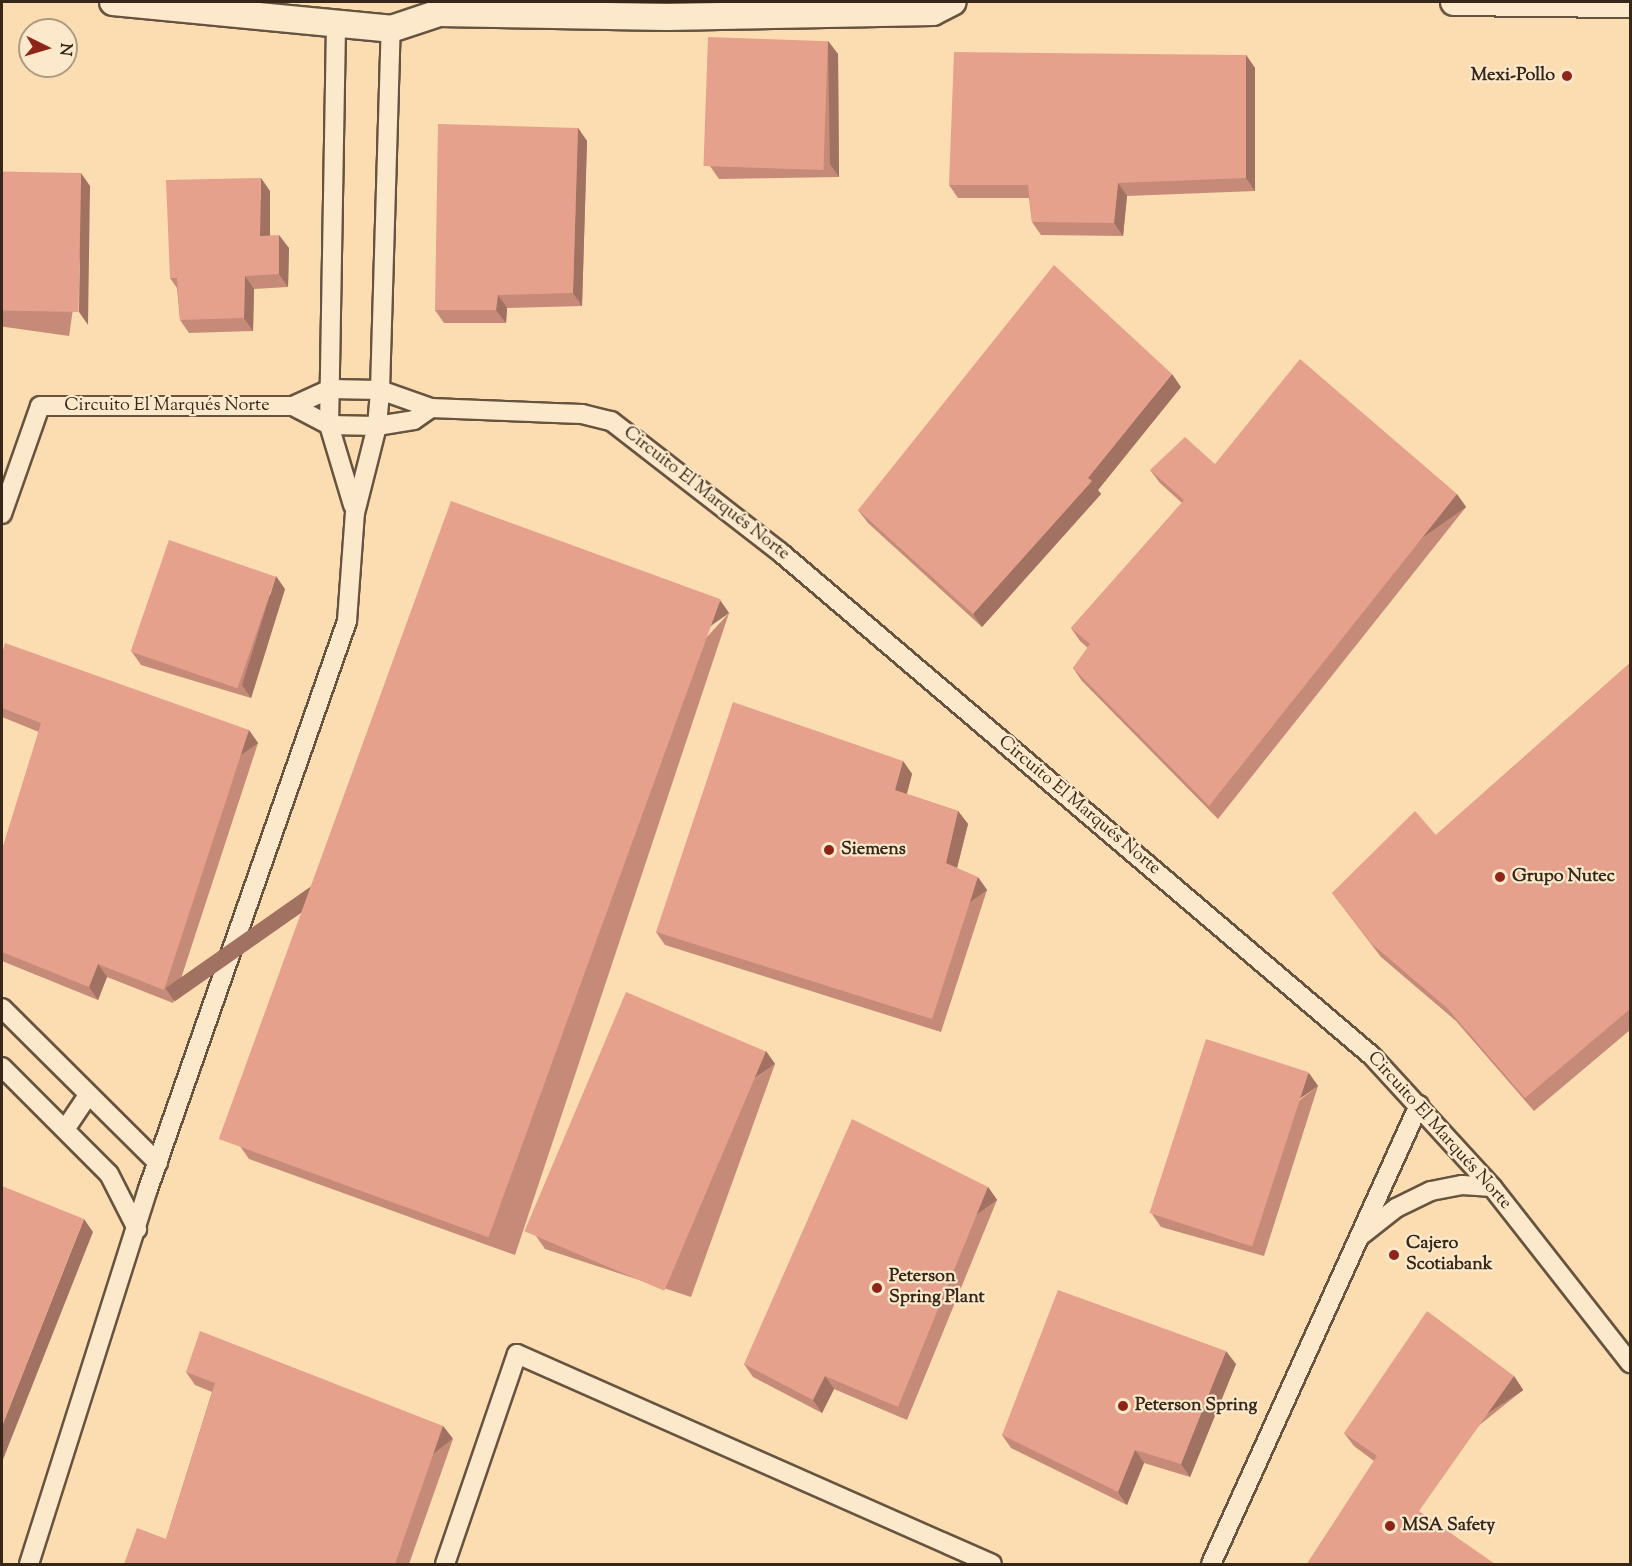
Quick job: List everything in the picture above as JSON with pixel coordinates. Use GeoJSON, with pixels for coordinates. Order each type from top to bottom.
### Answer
{"type":"FeatureCollection","features":[{"type":"Feature","properties":{"kind":"main road"},"geometry":{"type":"LineString","coordinates":[[113,2],[302,16],[336,26],[391,29],[439,14],[667,17],[933,12],[953,2]]}},
{"type":"Feature","properties":{"kind":"main road"},"geometry":{"type":"LineString","coordinates":[[1454,2],[1630,4]]}},
{"type":"Feature","properties":{"kind":"street"},"geometry":{"type":"LineString","coordinates":[[336,26],[328,425],[355,513]]}},
{"type":"Feature","properties":{"kind":"street"},"geometry":{"type":"LineString","coordinates":[[29,1564],[158,1163],[347,621],[355,513],[377,426],[380,390],[391,29]]}},
{"type":"Feature","properties":{"kind":"street","name":"Circuito El Marqués Norte"},"geometry":{"type":"LineString","coordinates":[[2,514],[40,406],[293,406],[330,389],[380,390],[431,408],[597,416],[628,430],[780,552],[1372,1056],[1492,1187],[1630,1363]]}},
{"type":"Feature","properties":{"kind":"street","name":"Circuito El Marqués Norte"},"geometry":{"type":"LineString","coordinates":[[293,406],[328,425],[377,426],[414,420],[431,408]]}},
{"type":"Feature","properties":{"kind":"street"},"geometry":{"type":"LineString","coordinates":[[2,1008],[86,1098],[158,1163]]}},
{"type":"Feature","properties":{"kind":"street"},"geometry":{"type":"LineString","coordinates":[[2,1067],[66,1128],[109,1174],[137,1229]]}},
{"type":"Feature","properties":{"kind":"street"},"geometry":{"type":"LineString","coordinates":[[66,1128],[86,1098]]}},
{"type":"Feature","properties":{"kind":"street"},"geometry":{"type":"LineString","coordinates":[[1211,1564],[1419,1105]]}},
{"type":"Feature","properties":{"kind":"street"},"geometry":{"type":"LineString","coordinates":[[1360,1237],[1396,1208],[1431,1191],[1462,1185],[1492,1187]]}},
{"type":"Feature","properties":{"kind":"street"},"geometry":{"type":"LineString","coordinates":[[445,1564],[517,1354],[992,1564]]}},
{"type":"Feature","properties":{"kind":"building"},"geometry":{"type":"Polygon","coordinates":[[[708,37],[828,41],[823,170],[703,166],[708,37]]]}},
{"type":"Feature","properties":{"kind":"building"},"geometry":{"type":"Polygon","coordinates":[[[954,52],[1246,55],[1246,178],[1118,183],[1114,223],[1032,222],[1028,185],[949,185],[954,52]]]}},
{"type":"Feature","properties":{"kind":"building"},"geometry":{"type":"Polygon","coordinates":[[[438,124],[578,128],[573,293],[498,295],[496,310],[435,310],[438,124]]]}},
{"type":"Feature","properties":{"kind":"building"},"geometry":{"type":"Polygon","coordinates":[[[2,172],[81,173],[79,312],[2,311],[2,172]]]}},
{"type":"Feature","properties":{"kind":"building"},"geometry":{"type":"Polygon","coordinates":[[[261,178],[260,236],[279,235],[279,274],[245,276],[244,318],[180,320],[177,278],[170,278],[166,180],[261,178]]]}},
{"type":"Feature","properties":{"kind":"building"},"geometry":{"type":"Polygon","coordinates":[[[1054,265],[1172,374],[1088,478],[1092,481],[973,614],[858,510],[1054,265]]]}},
{"type":"Feature","properties":{"kind":"building"},"geometry":{"type":"Polygon","coordinates":[[[1300,359],[1457,494],[1209,806],[1073,668],[1090,644],[1071,628],[1184,500],[1150,470],[1185,437],[1215,464],[1300,359]]]}},
{"type":"Feature","properties":{"kind":"building"},"geometry":{"type":"Polygon","coordinates":[[[451,501],[721,599],[488,1237],[219,1139],[451,501]]]}},
{"type":"Feature","properties":{"kind":"building"},"geometry":{"type":"Polygon","coordinates":[[[169,540],[276,577],[237,688],[131,652],[169,540]]]}},
{"type":"Feature","properties":{"kind":"building"},"geometry":{"type":"Polygon","coordinates":[[[5,643],[249,730],[164,990],[98,964],[89,987],[2,952],[2,850],[41,723],[2,708],[2,654],[5,643]]]}},
{"type":"Feature","properties":{"kind":"building","name":"Grupo Nutec"},"geometry":{"type":"Polygon","coordinates":[[[1630,663],[1630,1009],[1525,1098],[1447,1008],[1372,944],[1332,893],[1415,811],[1436,835],[1630,663]]]}},
{"type":"Feature","properties":{"kind":"building","name":"Siemens"},"geometry":{"type":"Polygon","coordinates":[[[733,702],[903,761],[895,790],[958,811],[946,863],[978,877],[932,1019],[656,932],[733,702]]]}},
{"type":"Feature","properties":{"kind":"building"},"geometry":{"type":"Polygon","coordinates":[[[626,992],[766,1051],[664,1291],[524,1231],[626,992]]]}},
{"type":"Feature","properties":{"kind":"building"},"geometry":{"type":"Polygon","coordinates":[[[1206,1039],[1309,1072],[1252,1246],[1149,1213],[1206,1039]]]}},
{"type":"Feature","properties":{"kind":"building","name":"Peterson Spring Plant"},"geometry":{"type":"Polygon","coordinates":[[[852,1119],[988,1187],[898,1407],[825,1376],[813,1400],[744,1364],[852,1119]]]}},
{"type":"Feature","properties":{"kind":"building"},"geometry":{"type":"Polygon","coordinates":[[[2,1186],[84,1219],[2,1426],[2,1186]]]}},
{"type":"Feature","properties":{"kind":"building","name":"Peterson Spring"},"geometry":{"type":"Polygon","coordinates":[[[1058,1290],[1226,1351],[1181,1464],[1135,1450],[1118,1492],[1002,1435],[1058,1290]]]}},
{"type":"Feature","properties":{"kind":"building"},"geometry":{"type":"Polygon","coordinates":[[[1427,1311],[1514,1376],[1419,1511],[1495,1564],[1307,1564],[1377,1456],[1344,1433],[1427,1311]]]}},
{"type":"Feature","properties":{"kind":"building"},"geometry":{"type":"Polygon","coordinates":[[[200,1331],[443,1426],[395,1564],[124,1564],[137,1528],[166,1539],[215,1383],[186,1372],[200,1331]]]}},
{"type":"Feature","properties":{"kind":"place","name":"Mexi-Pollo"},"geometry":{"type":"Point","coordinates":[1567,76]}},
{"type":"Feature","properties":{"kind":"place","name":"Siemens"},"geometry":{"type":"Point","coordinates":[829,850]}},
{"type":"Feature","properties":{"kind":"place","name":"Grupo Nutec"},"geometry":{"type":"Point","coordinates":[1500,877]}},
{"type":"Feature","properties":{"kind":"place","name":"Cajero Scotiabank"},"geometry":{"type":"Point","coordinates":[1394,1255]}},
{"type":"Feature","properties":{"kind":"place","name":"Peterson Spring Plant"},"geometry":{"type":"Point","coordinates":[877,1288]}},
{"type":"Feature","properties":{"kind":"place","name":"Peterson Spring"},"geometry":{"type":"Point","coordinates":[1123,1406]}},
{"type":"Feature","properties":{"kind":"place","name":"MSA Safety"},"geometry":{"type":"Point","coordinates":[1390,1526]}}]}
